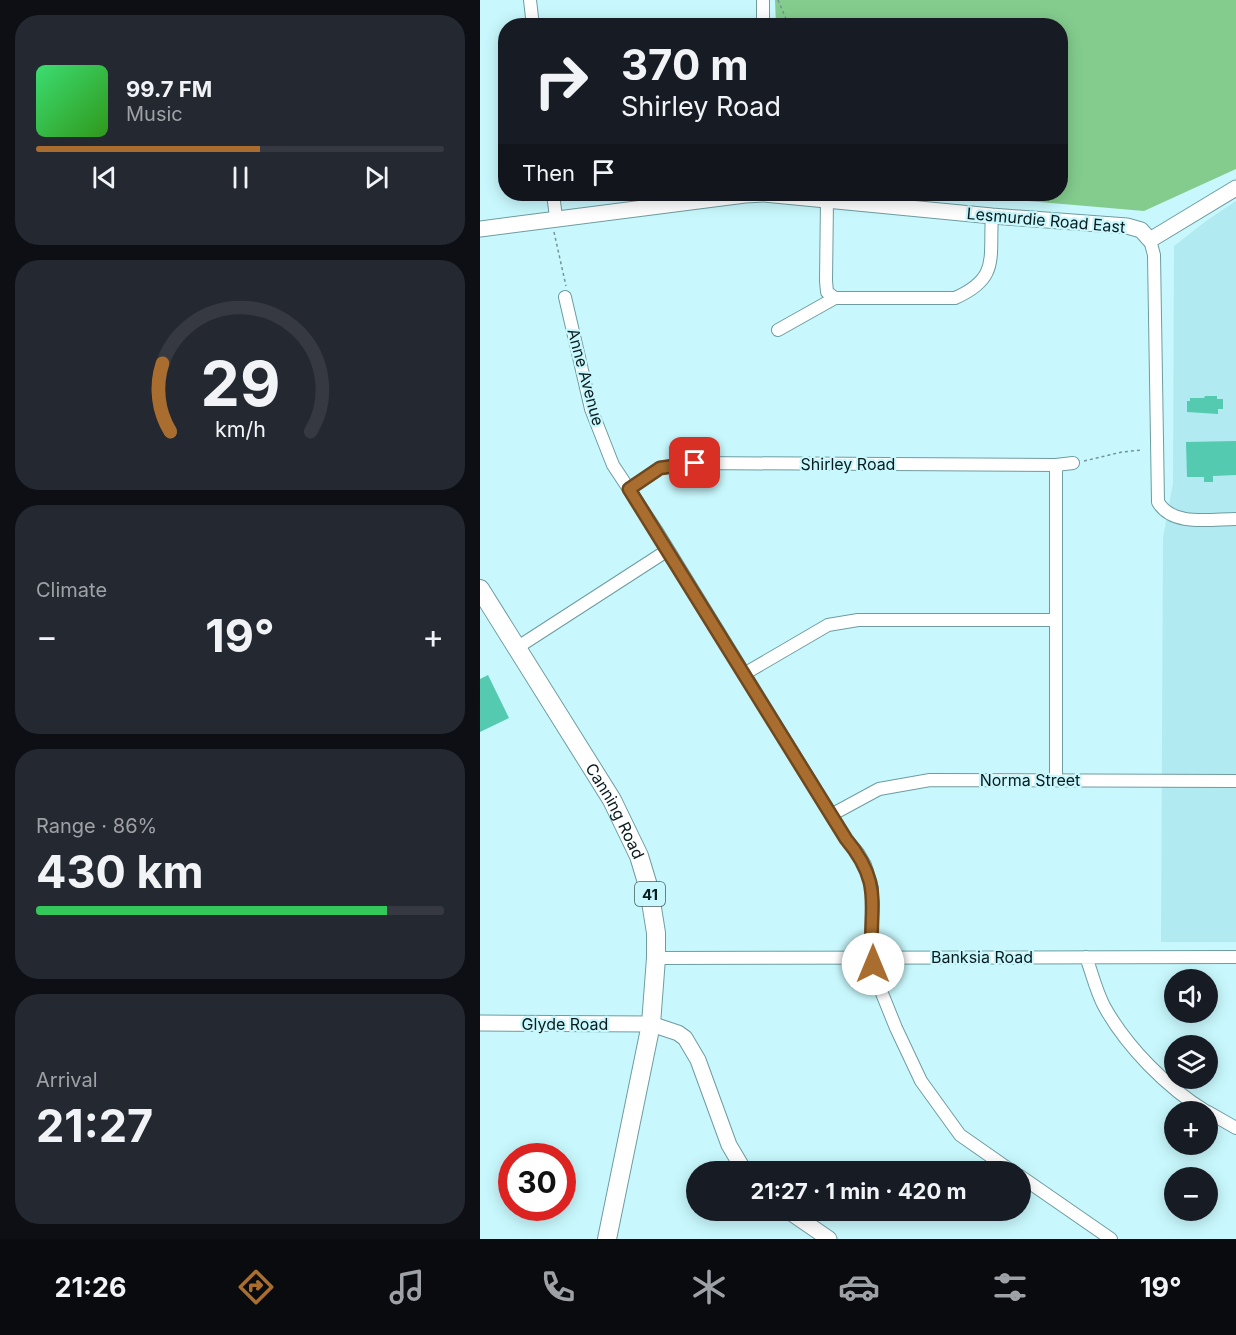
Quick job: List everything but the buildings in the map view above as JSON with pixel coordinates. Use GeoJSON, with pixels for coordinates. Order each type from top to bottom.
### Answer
{"type":"FeatureCollection","features":[{"type":"Feature","properties":{"kind":"main road","name":"Canning Road"},"geometry":{"type":"LineString","coordinates":[[480,588],[612,800],[629,832],[649,888],[656,933],[651,1024],[607,1239]]}},
{"type":"Feature","properties":{"kind":"street"},"geometry":{"type":"LineString","coordinates":[[530,0],[532,18]]}},
{"type":"Feature","properties":{"kind":"street"},"geometry":{"type":"LineString","coordinates":[[763,0],[763,18]]}},
{"type":"Feature","properties":{"kind":"street"},"geometry":{"type":"LineString","coordinates":[[1236,188],[1150,240],[1154,255],[1158,502],[1166,512],[1180,519],[1236,519]]}},
{"type":"Feature","properties":{"kind":"street"},"geometry":{"type":"LineString","coordinates":[[554,201],[556,218]]}},
{"type":"Feature","properties":{"kind":"street","name":"Lesmurdie Road East"},"geometry":{"type":"LineString","coordinates":[[480,229],[696,201]]}},
{"type":"Feature","properties":{"kind":"street"},"geometry":{"type":"LineString","coordinates":[[827,201],[826,281],[827,292],[835,298]]}},
{"type":"Feature","properties":{"kind":"street","name":"Lesmurdie Road East"},"geometry":{"type":"LineString","coordinates":[[837,201],[992,216],[1132,226],[1141,230],[1150,240]]}},
{"type":"Feature","properties":{"kind":"street"},"geometry":{"type":"LineString","coordinates":[[778,330],[835,298],[954,298],[967,292],[979,284],[991,262],[992,216]]}},
{"type":"Feature","properties":{"kind":"street","name":"Anne Avenue"},"geometry":{"type":"LineString","coordinates":[[565,297],[591,409],[614,465],[846,839],[858,853],[869,876],[873,900],[872,957],[875,976],[921,1081],[960,1135],[997,1161]]}},
{"type":"Feature","properties":{"kind":"street","name":"Shirley Road"},"geometry":{"type":"LineString","coordinates":[[629,489],[660,468],[695,463],[1073,464]]}},
{"type":"Feature","properties":{"kind":"street"},"geometry":{"type":"LineString","coordinates":[[1056,465],[1056,780]]}},
{"type":"Feature","properties":{"kind":"street"},"geometry":{"type":"LineString","coordinates":[[518,647],[668,550]]}},
{"type":"Feature","properties":{"kind":"street"},"geometry":{"type":"LineString","coordinates":[[744,674],[828,625],[858,620],[1056,620]]}},
{"type":"Feature","properties":{"kind":"street","name":"Norma Street"},"geometry":{"type":"LineString","coordinates":[[831,815],[879,789],[930,780],[1236,782]]}},
{"type":"Feature","properties":{"kind":"street"},"geometry":{"type":"LineString","coordinates":[[1086,957],[1103,1003],[1127,1042],[1168,1082],[1193,1101]]}},
{"type":"Feature","properties":{"kind":"street","name":"Banksia Road"},"geometry":{"type":"LineString","coordinates":[[656,958],[1236,957]]}},
{"type":"Feature","properties":{"kind":"street","name":"Glyde Road"},"geometry":{"type":"LineString","coordinates":[[480,1023],[651,1024],[678,1033],[686,1038],[692,1047],[729,1145],[738,1161]]}},
{"type":"Feature","properties":{"kind":"street"},"geometry":{"type":"LineString","coordinates":[[1218,1118],[1236,1128]]}},
{"type":"Feature","properties":{"kind":"street"},"geometry":{"type":"LineString","coordinates":[[1031,1184],[1111,1239]]}},
{"type":"Feature","properties":{"kind":"street"},"geometry":{"type":"LineString","coordinates":[[803,1221],[829,1239]]}},
{"type":"Feature","properties":{"kind":"path"},"geometry":{"type":"LineString","coordinates":[[778,0],[786,18]]}},
{"type":"Feature","properties":{"kind":"path"},"geometry":{"type":"LineString","coordinates":[[556,218],[552,225],[567,290],[565,297]]}},
{"type":"Feature","properties":{"kind":"path"},"geometry":{"type":"LineString","coordinates":[[1073,464],[1122,452],[1142,450]]}},
{"type":"Feature","properties":{"kind":"shaded area"},"geometry":{"type":"Polygon","coordinates":[[[1236,201],[1236,942],[1161,942],[1163,538],[1173,483],[1174,246],[1236,201]]]}},
{"type":"Feature","properties":{"kind":"green space"},"geometry":{"type":"Polygon","coordinates":[[[775,0],[1236,0],[1236,169],[1144,211],[1027,201],[1068,201],[1068,18],[776,18],[775,0]]]}},
{"type":"Feature","properties":{"kind":"route"},"geometry":{"type":"LineString","coordinates":[[695,463],[660,468],[629,489],[846,839],[865,865],[872,888],[873,964]]}}]}
